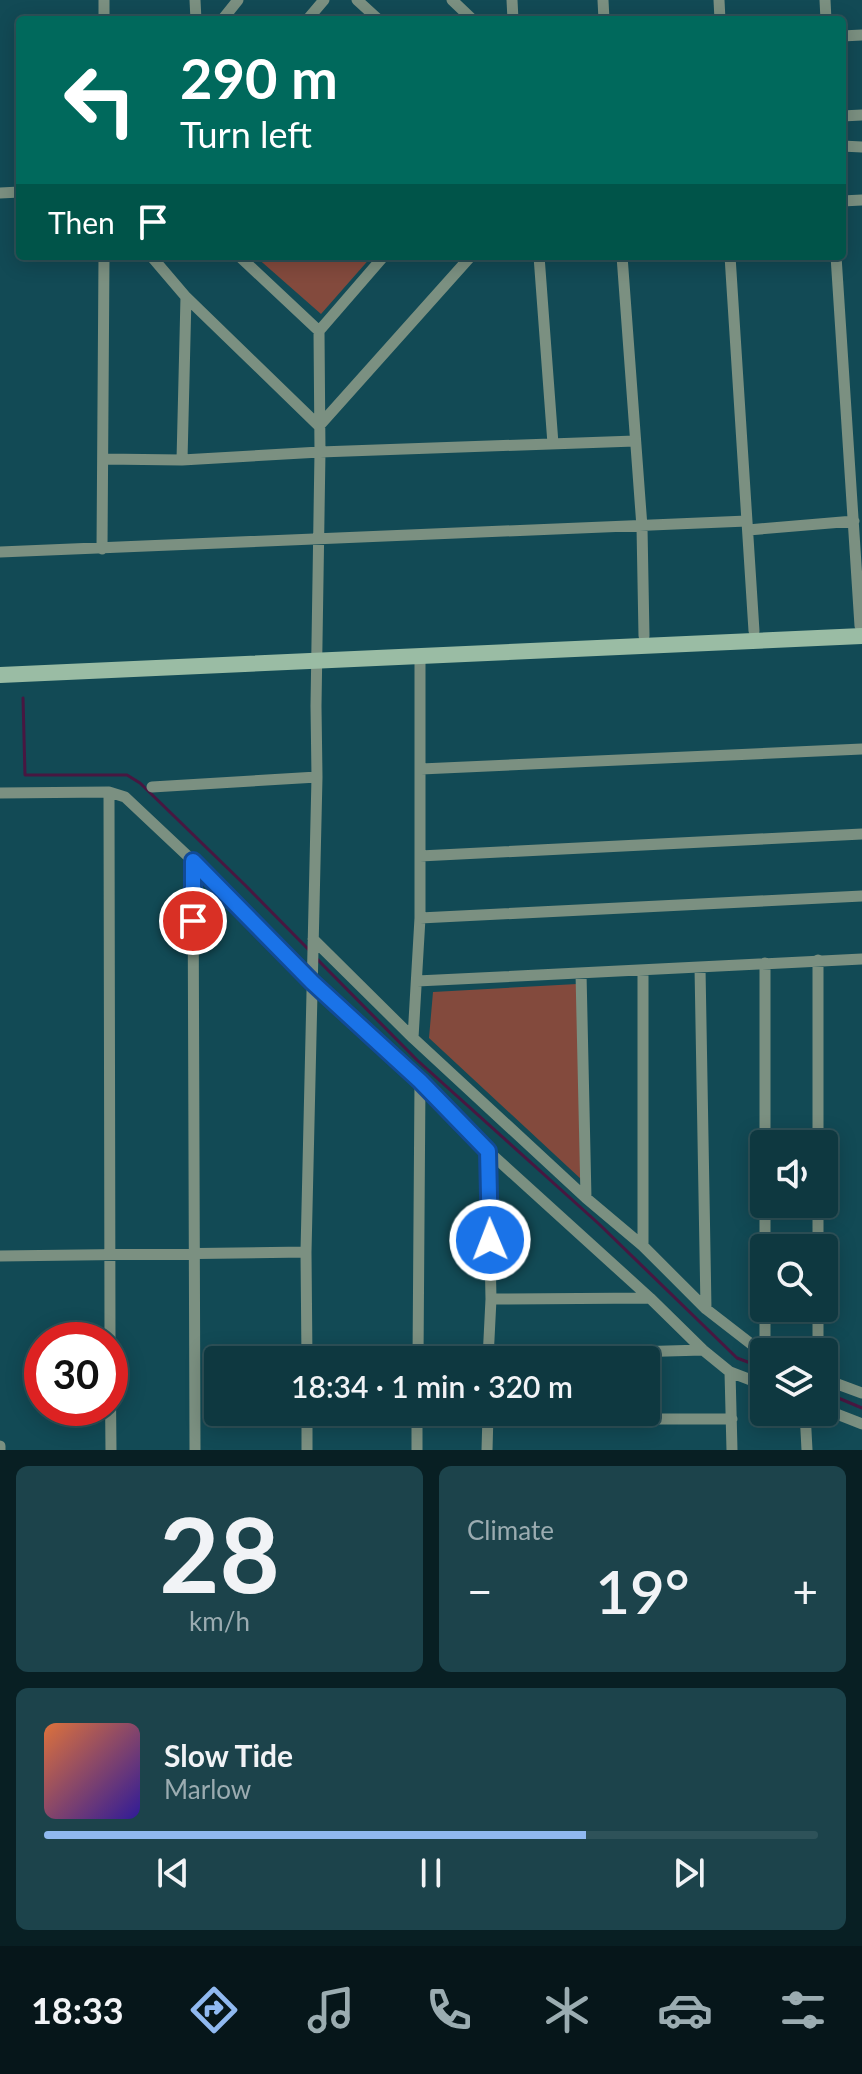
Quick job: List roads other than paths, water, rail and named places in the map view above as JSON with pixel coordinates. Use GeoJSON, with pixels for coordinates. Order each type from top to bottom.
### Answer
{"type":"FeatureCollection","features":[{"type":"Feature","properties":{"kind":"street"},"geometry":{"type":"LineString","coordinates":[[225,16],[238,0]]}},
{"type":"Feature","properties":{"kind":"street"},"geometry":{"type":"LineString","coordinates":[[310,16],[324,0]]}},
{"type":"Feature","properties":{"kind":"street"},"geometry":{"type":"LineString","coordinates":[[357,0],[375,16]]}},
{"type":"Feature","properties":{"kind":"street"},"geometry":{"type":"LineString","coordinates":[[452,0],[469,16]]}},
{"type":"Feature","properties":{"kind":"street"},"geometry":{"type":"LineString","coordinates":[[102,549],[104,260]]}},
{"type":"Feature","properties":{"kind":"street"},"geometry":{"type":"LineString","coordinates":[[154,260],[186,297],[319,426]]}},
{"type":"Feature","properties":{"kind":"street"},"geometry":{"type":"LineString","coordinates":[[243,260],[319,331]]}},
{"type":"Feature","properties":{"kind":"street"},"geometry":{"type":"LineString","coordinates":[[307,1346],[306,1252],[317,777],[319,331],[381,260]]}},
{"type":"Feature","properties":{"kind":"street"},"geometry":{"type":"LineString","coordinates":[[319,426],[467,260]]}},
{"type":"Feature","properties":{"kind":"street"},"geometry":{"type":"LineString","coordinates":[[539,260],[553,444]]}},
{"type":"Feature","properties":{"kind":"street"},"geometry":{"type":"LineString","coordinates":[[622,260],[642,527],[644,636]]}},
{"type":"Feature","properties":{"kind":"street"},"geometry":{"type":"LineString","coordinates":[[730,260],[754,631]]}},
{"type":"Feature","properties":{"kind":"street"},"geometry":{"type":"LineString","coordinates":[[836,260],[857,517],[861,629]]}},
{"type":"Feature","properties":{"kind":"street"},"geometry":{"type":"LineString","coordinates":[[182,460],[186,297]]}},
{"type":"Feature","properties":{"kind":"street"},"geometry":{"type":"LineString","coordinates":[[104,459],[182,460],[635,441]]}},
{"type":"Feature","properties":{"kind":"street"},"geometry":{"type":"LineString","coordinates":[[0,552],[642,527],[748,526],[857,517]]}},
{"type":"Feature","properties":{"kind":"street"},"geometry":{"type":"LineString","coordinates":[[0,675],[644,636],[861,629]]}},
{"type":"Feature","properties":{"kind":"street"},"geometry":{"type":"LineString","coordinates":[[0,664],[420,656],[861,629]]}},
{"type":"Feature","properties":{"kind":"street"},"geometry":{"type":"LineString","coordinates":[[413,1038],[420,918],[420,656]]}},
{"type":"Feature","properties":{"kind":"street"},"geometry":{"type":"LineString","coordinates":[[421,769],[862,749]]}},
{"type":"Feature","properties":{"kind":"street"},"geometry":{"type":"LineString","coordinates":[[152,787],[317,777]]}},
{"type":"Feature","properties":{"kind":"street"},"geometry":{"type":"LineString","coordinates":[[109,792],[110,1322]]}},
{"type":"Feature","properties":{"kind":"street"},"geometry":{"type":"LineString","coordinates":[[0,793],[109,792],[125,797],[312,982],[420,1081],[488,1151],[703,1350],[730,1372],[750,1380]]}},
{"type":"Feature","properties":{"kind":"street"},"geometry":{"type":"LineString","coordinates":[[420,856],[862,834]]}},
{"type":"Feature","properties":{"kind":"street"},"geometry":{"type":"LineString","coordinates":[[193,861],[195,1450]]}},
{"type":"Feature","properties":{"kind":"street"},"geometry":{"type":"LineString","coordinates":[[420,918],[862,896]]}},
{"type":"Feature","properties":{"kind":"street"},"geometry":{"type":"LineString","coordinates":[[313,939],[413,1038],[586,1198],[643,1246],[706,1309],[750,1342]]}},
{"type":"Feature","properties":{"kind":"street"},"geometry":{"type":"LineString","coordinates":[[417,981],[862,959]]}},
{"type":"Feature","properties":{"kind":"street"},"geometry":{"type":"LineString","coordinates":[[818,960],[818,1130]]}},
{"type":"Feature","properties":{"kind":"street"},"geometry":{"type":"LineString","coordinates":[[765,963],[765,1130]]}},
{"type":"Feature","properties":{"kind":"street"},"geometry":{"type":"LineString","coordinates":[[700,967],[706,1309]]}},
{"type":"Feature","properties":{"kind":"street"},"geometry":{"type":"LineString","coordinates":[[643,970],[643,1246]]}},
{"type":"Feature","properties":{"kind":"street"},"geometry":{"type":"LineString","coordinates":[[581,973],[586,1198]]}},
{"type":"Feature","properties":{"kind":"street"},"geometry":{"type":"LineString","coordinates":[[418,1346],[420,1081]]}},
{"type":"Feature","properties":{"kind":"street"},"geometry":{"type":"LineString","coordinates":[[488,1151],[491,1299],[489,1346]]}},
{"type":"Feature","properties":{"kind":"street"},"geometry":{"type":"LineString","coordinates":[[0,1256],[306,1252]]}},
{"type":"Feature","properties":{"kind":"street"},"geometry":{"type":"LineString","coordinates":[[491,1299],[650,1298]]}},
{"type":"Feature","properties":{"kind":"street"},"geometry":{"type":"LineString","coordinates":[[660,1352],[703,1350]]}},
{"type":"Feature","properties":{"kind":"street"},"geometry":{"type":"LineString","coordinates":[[730,1372],[732,1450]]}},
{"type":"Feature","properties":{"kind":"street"},"geometry":{"type":"LineString","coordinates":[[838,1384],[862,1393]]}},
{"type":"Feature","properties":{"kind":"street"},"geometry":{"type":"LineString","coordinates":[[838,1415],[862,1424]]}},
{"type":"Feature","properties":{"kind":"street"},"geometry":{"type":"LineString","coordinates":[[660,1418],[732,1419]]}},
{"type":"Feature","properties":{"kind":"street"},"geometry":{"type":"LineString","coordinates":[[111,1426],[111,1450]]}},
{"type":"Feature","properties":{"kind":"street"},"geometry":{"type":"LineString","coordinates":[[307,1426],[307,1450]]}},
{"type":"Feature","properties":{"kind":"street"},"geometry":{"type":"LineString","coordinates":[[417,1426],[417,1450]]}},
{"type":"Feature","properties":{"kind":"street"},"geometry":{"type":"LineString","coordinates":[[487,1450],[488,1426]]}},
{"type":"Feature","properties":{"kind":"street"},"geometry":{"type":"LineString","coordinates":[[806,1426],[807,1450]]}},
{"type":"Feature","properties":{"kind":"waterway"},"geometry":{"type":"LineString","coordinates":[[23,698],[25,775],[127,775],[140,783],[309,950]]}},
{"type":"Feature","properties":{"kind":"waterway"},"geometry":{"type":"LineString","coordinates":[[317,959],[417,1060],[599,1224],[737,1358],[750,1363]]}},
{"type":"Feature","properties":{"kind":"waterway"},"geometry":{"type":"LineString","coordinates":[[838,1398],[862,1408]]}}]}
